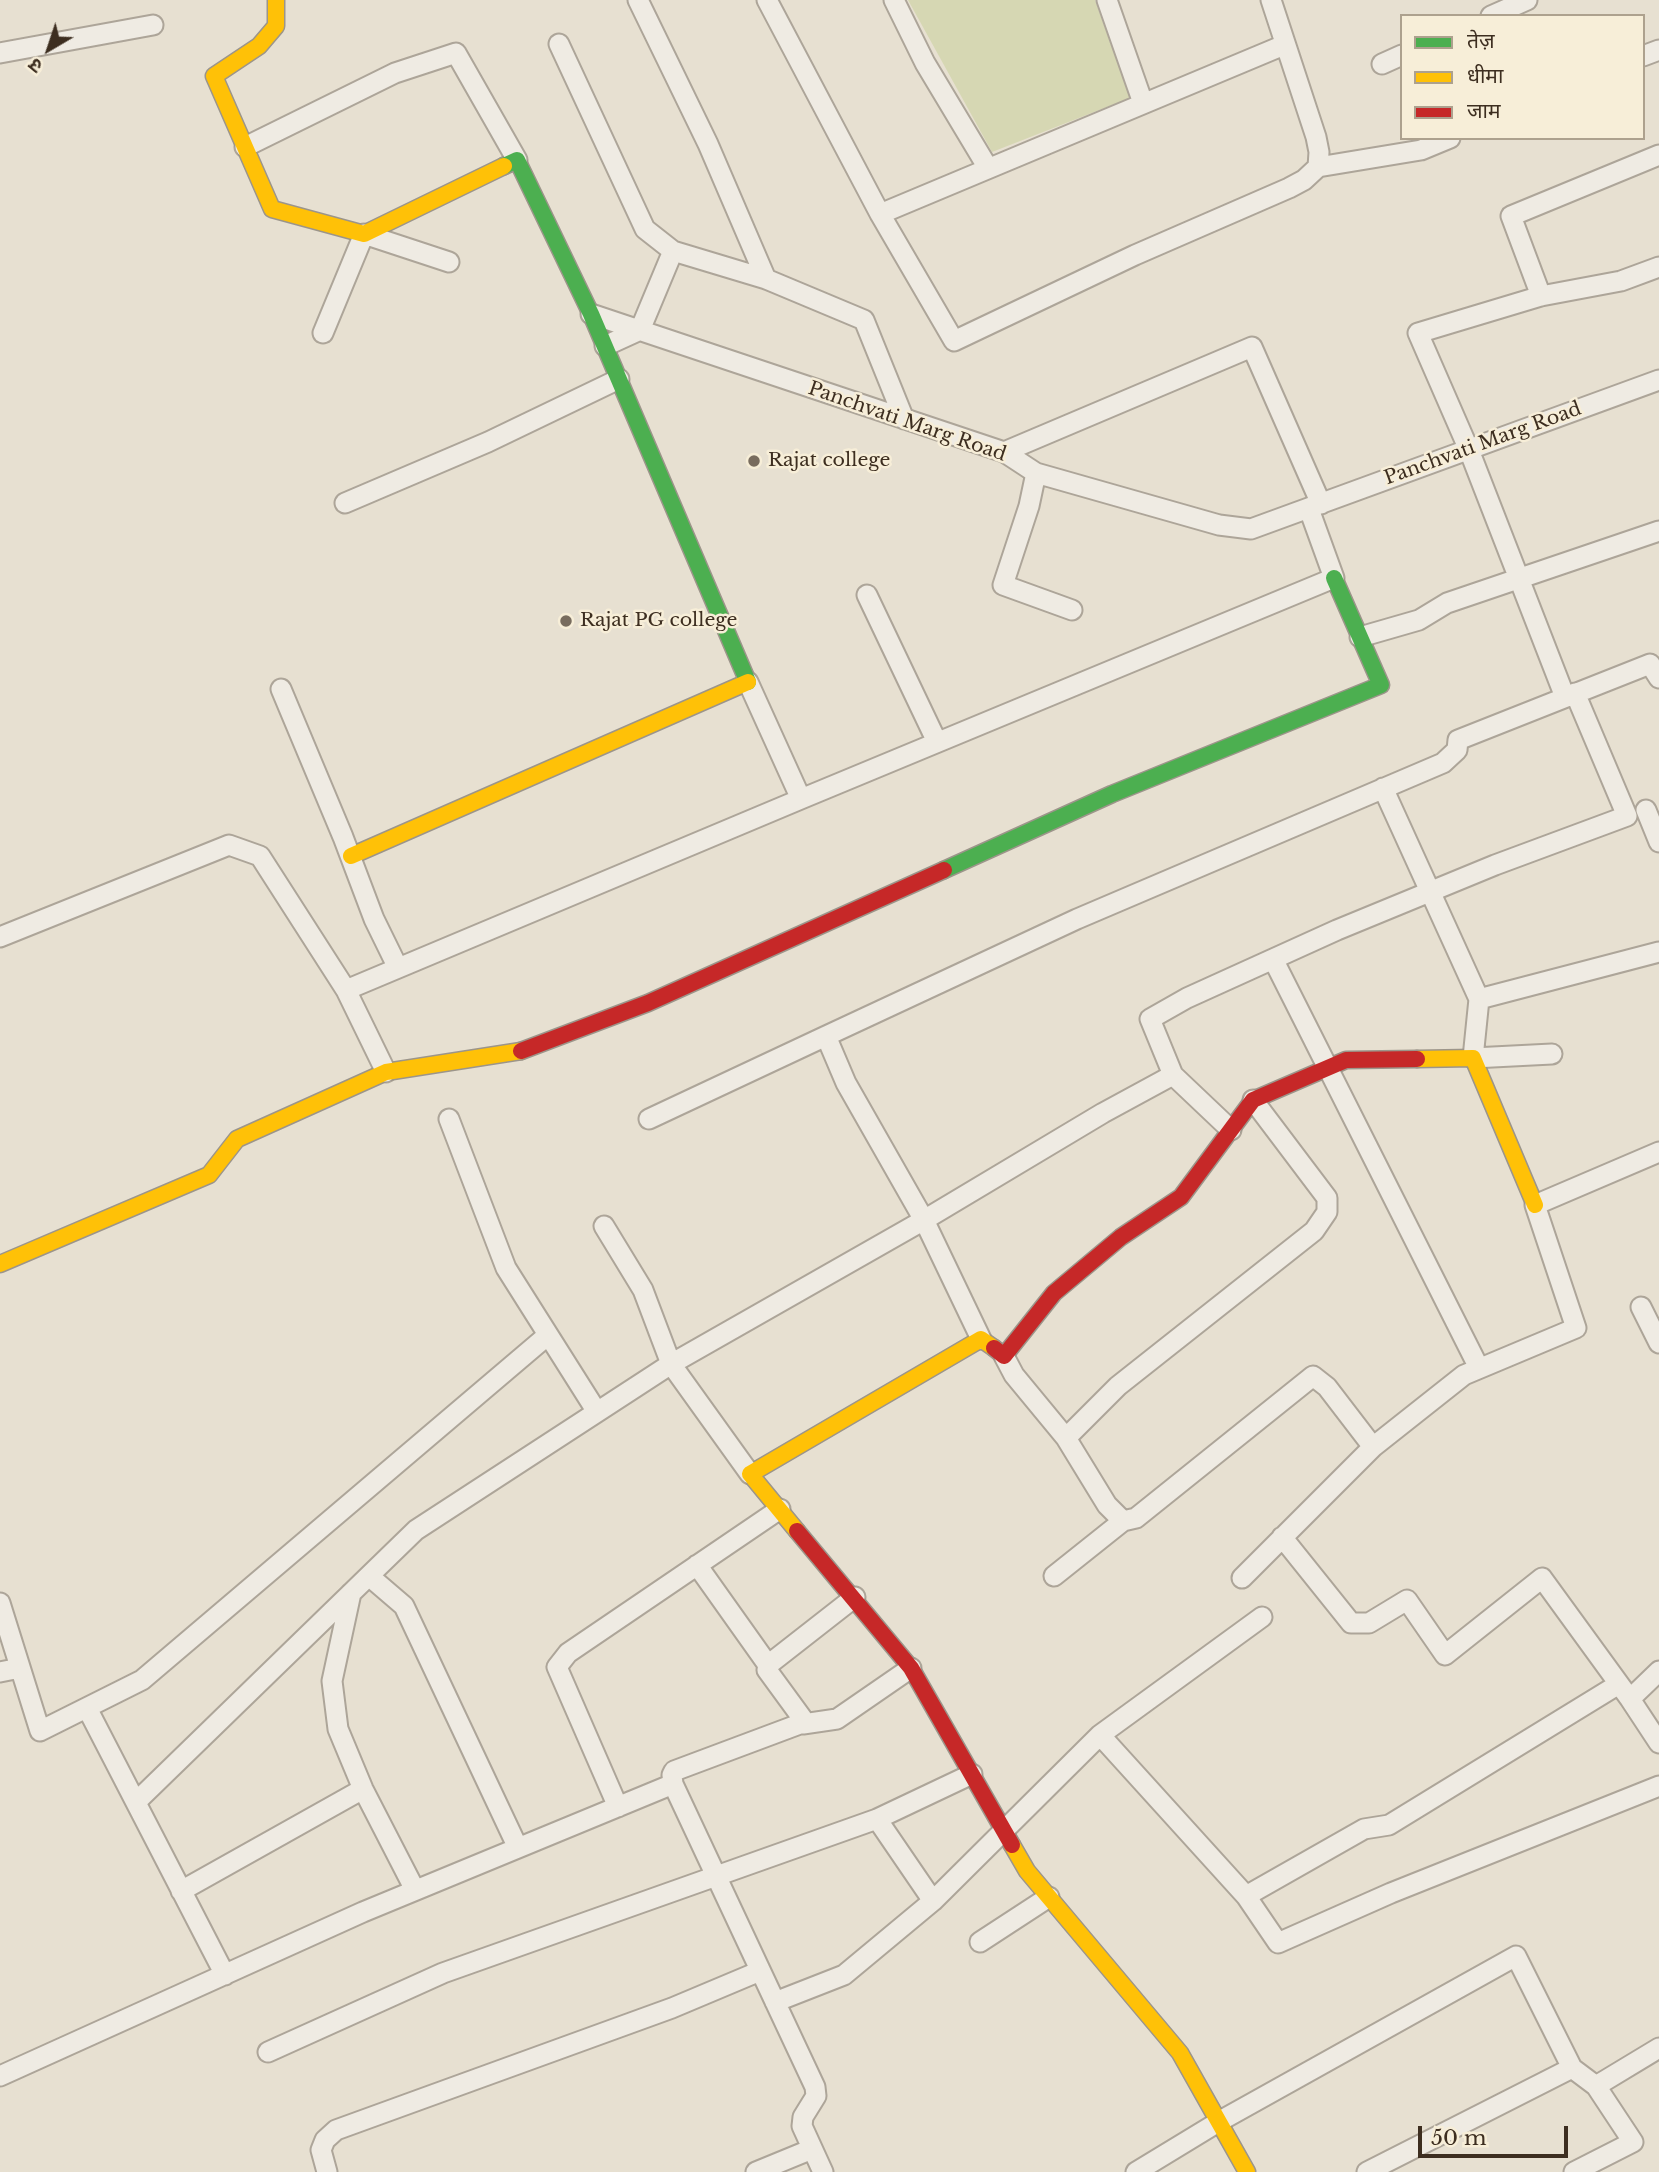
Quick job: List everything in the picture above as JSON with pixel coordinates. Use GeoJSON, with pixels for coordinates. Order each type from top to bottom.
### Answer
{"type":"FeatureCollection","features":[{"type":"Feature","properties":{"kind":"street"},"geometry":{"type":"LineString","coordinates":[[277,0],[276,26],[259,46],[214,76],[272,209],[364,234],[449,262]]}},
{"type":"Feature","properties":{"kind":"street"},"geometry":{"type":"LineString","coordinates":[[638,0],[708,144],[766,279]]}},
{"type":"Feature","properties":{"kind":"street"},"geometry":{"type":"LineString","coordinates":[[767,0],[880,214],[954,341],[1135,254],[1289,188],[1304,180],[1318,167],[1422,150],[1445,140]]}},
{"type":"Feature","properties":{"kind":"street"},"geometry":{"type":"LineString","coordinates":[[894,0],[925,63],[988,168]]}},
{"type":"Feature","properties":{"kind":"street"},"geometry":{"type":"LineString","coordinates":[[1108,0],[1143,103]]}},
{"type":"Feature","properties":{"kind":"street"},"geometry":{"type":"LineString","coordinates":[[1271,0],[1316,137],[1320,152],[1318,167]]}},
{"type":"Feature","properties":{"kind":"street"},"geometry":{"type":"LineString","coordinates":[[1496,14],[1527,0]]}},
{"type":"Feature","properties":{"kind":"street"},"geometry":{"type":"LineString","coordinates":[[0,53],[153,25]]}},
{"type":"Feature","properties":{"kind":"street"},"geometry":{"type":"LineString","coordinates":[[559,44],[645,229],[673,251],[766,279],[864,320],[904,419]]}},
{"type":"Feature","properties":{"kind":"street"},"geometry":{"type":"LineString","coordinates":[[880,214],[1284,45]]}},
{"type":"Feature","properties":{"kind":"street"},"geometry":{"type":"LineString","coordinates":[[245,147],[395,73],[456,53],[517,160],[592,314],[748,682],[801,799]]}},
{"type":"Feature","properties":{"kind":"street"},"geometry":{"type":"LineString","coordinates":[[1382,64],[1400,56]]}},
{"type":"Feature","properties":{"kind":"street"},"geometry":{"type":"LineString","coordinates":[[1541,296],[1511,216],[1659,155]]}},
{"type":"Feature","properties":{"kind":"street"},"geometry":{"type":"LineString","coordinates":[[323,333],[364,234],[517,160]]}},
{"type":"Feature","properties":{"kind":"street"},"geometry":{"type":"LineString","coordinates":[[605,346],[639,330],[673,251]]}},
{"type":"Feature","properties":{"kind":"street"},"geometry":{"type":"LineString","coordinates":[[1659,267],[1621,281],[1541,296],[1418,333],[1570,695],[1644,810],[1659,842]]}},
{"type":"Feature","properties":{"kind":"street","name":"Panchvati Marg Road"},"geometry":{"type":"LineString","coordinates":[[592,314],[1004,452],[1036,473],[1219,525],[1251,529],[1659,380]]}},
{"type":"Feature","properties":{"kind":"street"},"geometry":{"type":"LineString","coordinates":[[0,1264],[209,1175],[237,1139],[386,1072],[542,1045],[648,1003],[1112,794],[1381,685],[1334,578],[1315,506],[1252,347],[1004,452]]}},
{"type":"Feature","properties":{"kind":"street"},"geometry":{"type":"LineString","coordinates":[[345,503],[488,443],[619,379]]}},
{"type":"Feature","properties":{"kind":"street"},"geometry":{"type":"LineString","coordinates":[[1036,473],[1029,506],[1003,585],[1072,610]]}},
{"type":"Feature","properties":{"kind":"street"},"geometry":{"type":"LineString","coordinates":[[1360,637],[1419,620],[1447,603],[1659,531]]}},
{"type":"Feature","properties":{"kind":"street"},"geometry":{"type":"LineString","coordinates":[[346,990],[1334,578]]}},
{"type":"Feature","properties":{"kind":"street"},"geometry":{"type":"LineString","coordinates":[[867,595],[937,742]]}},
{"type":"Feature","properties":{"kind":"street"},"geometry":{"type":"LineString","coordinates":[[649,1119],[1077,919],[1443,762],[1457,750],[1458,740],[1570,695],[1656,666]]}},
{"type":"Feature","properties":{"kind":"street"},"geometry":{"type":"LineString","coordinates":[[351,856],[748,682]]}},
{"type":"Feature","properties":{"kind":"street"},"geometry":{"type":"LineString","coordinates":[[281,689],[351,856],[374,919],[398,968]]}},
{"type":"Feature","properties":{"kind":"street"},"geometry":{"type":"LineString","coordinates":[[1241,1578],[1373,1447],[1464,1375],[1576,1328],[1535,1205],[1473,1058],[1479,999],[1383,788]]}},
{"type":"Feature","properties":{"kind":"street"},"geometry":{"type":"LineString","coordinates":[[1231,1130],[1173,1075],[1150,1019],[1273,959],[1430,892],[1644,810]]}},
{"type":"Feature","properties":{"kind":"street"},"geometry":{"type":"LineString","coordinates":[[0,937],[229,845],[260,856],[346,990],[386,1072]]}},
{"type":"Feature","properties":{"kind":"street"},"geometry":{"type":"LineString","coordinates":[[1479,999],[1659,952]]}},
{"type":"Feature","properties":{"kind":"street"},"geometry":{"type":"LineString","coordinates":[[1273,959],[1479,1368]]}},
{"type":"Feature","properties":{"kind":"street"},"geometry":{"type":"LineString","coordinates":[[826,1036],[846,1083],[923,1220],[981,1339],[1004,1356],[1014,1375],[1066,1438],[1107,1505],[1123,1521]]}},
{"type":"Feature","properties":{"kind":"street"},"geometry":{"type":"LineString","coordinates":[[1004,1356],[1054,1293],[1121,1237],[1181,1197],[1253,1100],[1346,1060],[1552,1054]]}},
{"type":"Feature","properties":{"kind":"street"},"geometry":{"type":"LineString","coordinates":[[136,1802],[416,1530],[671,1364],[1173,1075]]}},
{"type":"Feature","properties":{"kind":"street"},"geometry":{"type":"LineString","coordinates":[[1066,1438],[1118,1386],[1314,1231],[1327,1212],[1327,1198],[1253,1100]]}},
{"type":"Feature","properties":{"kind":"street"},"geometry":{"type":"LineString","coordinates":[[449,1119],[506,1268],[597,1412]]}},
{"type":"Feature","properties":{"kind":"street"},"geometry":{"type":"LineString","coordinates":[[1535,1205],[1659,1152]]}},
{"type":"Feature","properties":{"kind":"street"},"geometry":{"type":"LineString","coordinates":[[604,1226],[643,1290],[671,1364],[750,1474],[855,1597],[911,1668],[1027,1871],[1180,2053],[1247,2172]]}},
{"type":"Feature","properties":{"kind":"street"},"geometry":{"type":"LineString","coordinates":[[1641,1307],[1659,1343]]}},
{"type":"Feature","properties":{"kind":"street"},"geometry":{"type":"LineString","coordinates":[[0,1603],[40,1731],[142,1680],[548,1335]]}},
{"type":"Feature","properties":{"kind":"street"},"geometry":{"type":"LineString","coordinates":[[750,1474],[981,1339]]}},
{"type":"Feature","properties":{"kind":"street"},"geometry":{"type":"LineString","coordinates":[[1054,1576],[1123,1521],[1136,1518],[1313,1376],[1327,1387],[1373,1447]]}},
{"type":"Feature","properties":{"kind":"street"},"geometry":{"type":"LineString","coordinates":[[618,1807],[557,1667],[568,1653],[780,1509]]}},
{"type":"Feature","properties":{"kind":"street"},"geometry":{"type":"LineString","coordinates":[[1282,1537],[1351,1623],[1369,1623],[1407,1600],[1445,1655],[1542,1578],[1659,1743]]}},
{"type":"Feature","properties":{"kind":"street"},"geometry":{"type":"LineString","coordinates":[[697,1565],[768,1665],[767,1670],[805,1720],[803,1724]]}},
{"type":"Feature","properties":{"kind":"street"},"geometry":{"type":"LineString","coordinates":[[369,1576],[404,1606],[518,1848]]}},
{"type":"Feature","properties":{"kind":"street"},"geometry":{"type":"LineString","coordinates":[[352,1592],[332,1681],[338,1729],[363,1788],[415,1890]]}},
{"type":"Feature","properties":{"kind":"street"},"geometry":{"type":"LineString","coordinates":[[768,1665],[855,1597]]}},
{"type":"Feature","properties":{"kind":"street"},"geometry":{"type":"LineString","coordinates":[[775,2002],[844,1975],[933,1901],[1100,1735],[1262,1617]]}},
{"type":"Feature","properties":{"kind":"street"},"geometry":{"type":"LineString","coordinates":[[0,1672],[20,1668]]}},
{"type":"Feature","properties":{"kind":"street"},"geometry":{"type":"LineString","coordinates":[[823,2172],[802,2126],[803,2116],[816,2096],[815,2087],[673,1784],[674,1771],[803,1724],[837,1719],[911,1668]]}},
{"type":"Feature","properties":{"kind":"street"},"geometry":{"type":"LineString","coordinates":[[1246,1896],[1364,1829],[1390,1825],[1659,1671]]}},
{"type":"Feature","properties":{"kind":"street"},"geometry":{"type":"LineString","coordinates":[[87,1708],[225,1975]]}},
{"type":"Feature","properties":{"kind":"street"},"geometry":{"type":"LineString","coordinates":[[1100,1735],[1246,1896],[1278,1943],[1391,1893],[1659,1786]]}},
{"type":"Feature","properties":{"kind":"street"},"geometry":{"type":"LineString","coordinates":[[268,2052],[443,1973],[715,1874],[877,1819],[972,1774]]}},
{"type":"Feature","properties":{"kind":"street"},"geometry":{"type":"LineString","coordinates":[[0,2076],[415,1890],[673,1784]]}},
{"type":"Feature","properties":{"kind":"street"},"geometry":{"type":"LineString","coordinates":[[181,1891],[363,1788]]}},
{"type":"Feature","properties":{"kind":"street"},"geometry":{"type":"LineString","coordinates":[[877,1819],[933,1901]]}},
{"type":"Feature","properties":{"kind":"street"},"geometry":{"type":"LineString","coordinates":[[980,1942],[1049,1897]]}},
{"type":"Feature","properties":{"kind":"street"},"geometry":{"type":"LineString","coordinates":[[1136,2172],[1220,2121],[1516,1956],[1572,2068],[1596,2085],[1633,2142],[1574,2172]]}},
{"type":"Feature","properties":{"kind":"street"},"geometry":{"type":"LineString","coordinates":[[327,2172],[321,2150],[325,2140],[336,2130],[672,2008],[760,1971]]}},
{"type":"Feature","properties":{"kind":"street"},"geometry":{"type":"LineString","coordinates":[[1596,2085],[1659,2048]]}},
{"type":"Feature","properties":{"kind":"street"},"geometry":{"type":"LineString","coordinates":[[1367,2172],[1572,2068]]}},
{"type":"Feature","properties":{"kind":"street"},"geometry":{"type":"LineString","coordinates":[[755,2172],[813,2149]]}},
{"type":"Feature","properties":{"kind":"green space"},"geometry":{"type":"Polygon","coordinates":[[[908,0],[1095,0],[1130,98],[992,152],[908,0]]]}},
{"type":"Feature","properties":{"kind":"traffic: fast"},"geometry":{"type":"LineString","coordinates":[[504,166],[517,160],[591,314],[748,682]]}},
{"type":"Feature","properties":{"kind":"traffic: fast"},"geometry":{"type":"LineString","coordinates":[[944,870],[1112,794],[1381,685],[1334,578]]}},
{"type":"Feature","properties":{"kind":"traffic: slow"},"geometry":{"type":"LineString","coordinates":[[276,0],[276,26],[259,46],[214,76],[272,209],[364,234],[504,166]]}},
{"type":"Feature","properties":{"kind":"traffic: slow"},"geometry":{"type":"LineString","coordinates":[[351,856],[748,682]]}},
{"type":"Feature","properties":{"kind":"traffic: slow"},"geometry":{"type":"LineString","coordinates":[[0,1264],[209,1175],[237,1139],[386,1072],[521,1051]]}},
{"type":"Feature","properties":{"kind":"traffic: slow"},"geometry":{"type":"LineString","coordinates":[[1417,1059],[1473,1058],[1535,1205]]}},
{"type":"Feature","properties":{"kind":"traffic: slow"},"geometry":{"type":"LineString","coordinates":[[797,1531],[750,1474],[981,1339],[994,1348]]}},
{"type":"Feature","properties":{"kind":"traffic: slow"},"geometry":{"type":"LineString","coordinates":[[1012,1845],[1027,1871],[1180,2053],[1247,2172]]}},
{"type":"Feature","properties":{"kind":"traffic: jam"},"geometry":{"type":"LineString","coordinates":[[521,1051],[648,1003],[944,870]]}},
{"type":"Feature","properties":{"kind":"traffic: jam"},"geometry":{"type":"LineString","coordinates":[[994,1348],[1004,1356],[1054,1293],[1121,1237],[1181,1197],[1253,1100],[1346,1060],[1417,1059]]}},
{"type":"Feature","properties":{"kind":"traffic: jam"},"geometry":{"type":"LineString","coordinates":[[797,1531],[911,1668],[1012,1845]]}},
{"type":"Feature","properties":{"kind":"place","name":"Rajat college"},"geometry":{"type":"Point","coordinates":[754,461]}},
{"type":"Feature","properties":{"kind":"place","name":"Rajat PG college"},"geometry":{"type":"Point","coordinates":[566,621]}}]}
